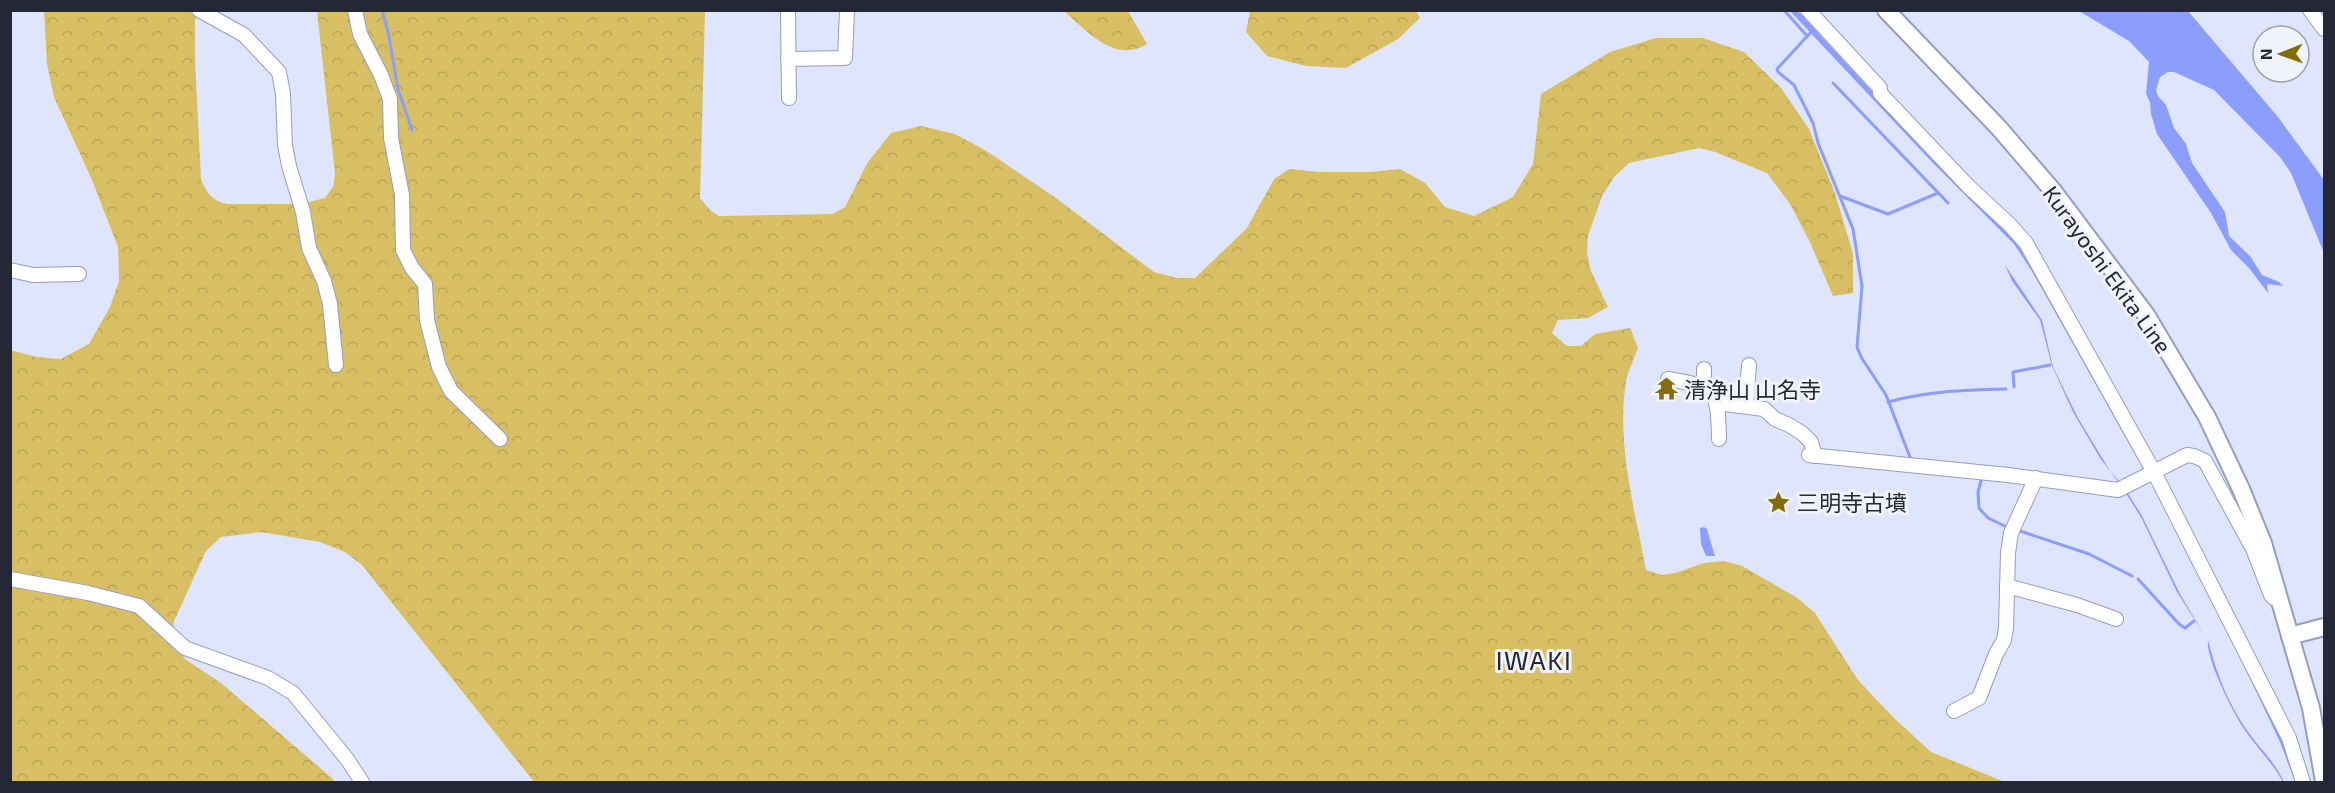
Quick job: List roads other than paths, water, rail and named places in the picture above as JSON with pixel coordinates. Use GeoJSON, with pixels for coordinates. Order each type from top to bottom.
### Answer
{"type":"FeatureCollection","features":[{"type":"Feature","properties":{"kind":"main road","name":"Kurayoshi Ekita Line"},"geometry":{"type":"LineString","coordinates":[[1886,10],[1999,128],[2054,192],[2147,316],[2206,417],[2241,489],[2263,543],[2279,601],[2297,635],[2325,781]]}},
{"type":"Feature","properties":{"kind":"main road"},"geometry":{"type":"LineString","coordinates":[[2297,635],[2325,627]]}},
{"type":"Feature","properties":{"kind":"street"},"geometry":{"type":"LineString","coordinates":[[199,10],[244,35],[279,72],[289,166],[303,212],[309,248],[324,281],[330,304],[336,365]]}},
{"type":"Feature","properties":{"kind":"street"},"geometry":{"type":"LineString","coordinates":[[355,10],[360,34],[381,75],[390,99],[391,138],[402,195],[403,250],[412,268],[425,284],[427,320],[439,367],[451,391],[500,439]]}},
{"type":"Feature","properties":{"kind":"street"},"geometry":{"type":"LineString","coordinates":[[788,10],[789,98]]}},
{"type":"Feature","properties":{"kind":"street"},"geometry":{"type":"LineString","coordinates":[[788,59],[845,58],[846,10]]}},
{"type":"Feature","properties":{"kind":"street"},"geometry":{"type":"LineString","coordinates":[[1808,10],[1880,88],[1880,93],[1968,186],[2026,243],[2154,472],[2289,738],[2303,783]]}},
{"type":"Feature","properties":{"kind":"street"},"geometry":{"type":"LineString","coordinates":[[2310,10],[2325,29]]}},
{"type":"Feature","properties":{"kind":"street"},"geometry":{"type":"LineString","coordinates":[[10,270],[33,275],[79,274]]}},
{"type":"Feature","properties":{"kind":"street"},"geometry":{"type":"LineString","coordinates":[[1746,406],[1749,365]]}},
{"type":"Feature","properties":{"kind":"street"},"geometry":{"type":"LineString","coordinates":[[1704,369],[1704,388]]}},
{"type":"Feature","properties":{"kind":"street"},"geometry":{"type":"LineString","coordinates":[[1668,379],[1699,384],[1717,403],[1719,439]]}},
{"type":"Feature","properties":{"kind":"street"},"geometry":{"type":"LineString","coordinates":[[1717,403],[1764,409],[1775,419],[1789,424],[1802,433],[1811,442],[1812,456],[2036,478],[2118,490],[2187,455],[2194,456],[2205,461],[2253,549],[2271,595],[2279,601]]}},
{"type":"Feature","properties":{"kind":"street"},"geometry":{"type":"LineString","coordinates":[[1958,712],[1979,698],[1995,654],[2004,640],[2011,533],[2036,478]]}},
{"type":"Feature","properties":{"kind":"street"},"geometry":{"type":"LineString","coordinates":[[10,579],[88,593],[139,606],[185,648],[268,678],[293,693],[347,759],[362,783]]}},
{"type":"Feature","properties":{"kind":"street"},"geometry":{"type":"LineString","coordinates":[[2007,586],[2078,605],[2116,619]]}},
{"type":"Feature","properties":{"kind":"water"},"geometry":{"type":"Polygon","coordinates":[[[1790,11],[1798,11],[1959,186],[2018,242],[2126,433],[2242,654],[2239,655],[2149,479],[2033,273],[2014,244],[1930,160],[1790,11]]]}},
{"type":"Feature","properties":{"kind":"water"},"geometry":{"type":"Polygon","coordinates":[[[2079,11],[2188,11],[2278,117],[2324,180],[2324,253],[2291,173],[2280,157],[2214,90],[2174,72],[2168,72],[2160,77],[2156,90],[2158,96],[2166,105],[2174,128],[2186,144],[2192,163],[2225,212],[2229,236],[2250,256],[2262,275],[2283,286],[2267,284],[2268,293],[2249,268],[2231,250],[2211,213],[2157,134],[2146,94],[2149,62],[2129,41],[2079,11]]]}},
{"type":"Feature","properties":{"kind":"water"},"geometry":{"type":"Polygon","coordinates":[[[2005,265],[2042,320],[2053,367],[2078,418],[2110,471],[2124,487],[2142,516],[2180,594],[2205,636],[2177,592],[2142,519],[2100,458],[2073,412],[2052,366],[2040,320],[2012,281],[2005,265]]]}},
{"type":"Feature","properties":{"kind":"water"},"geometry":{"type":"Polygon","coordinates":[[[1700,528],[1707,529],[1715,556],[1706,556],[1701,544],[1700,528]]]}},
{"type":"Feature","properties":{"kind":"water"},"geometry":{"type":"Polygon","coordinates":[[[2208,640],[2218,673],[2232,706],[2284,782],[2233,711],[2215,671],[2208,640]]]}},
{"type":"Feature","properties":{"kind":"water"},"geometry":{"type":"Polygon","coordinates":[[[2247,665],[2287,750],[2298,782],[2295,782],[2280,742],[2244,666],[2247,665]]]}},
{"type":"Feature","properties":{"kind":"waterway"},"geometry":{"type":"LineString","coordinates":[[382,10],[398,89],[412,130]]}},
{"type":"Feature","properties":{"kind":"waterway"},"geometry":{"type":"LineString","coordinates":[[1784,10],[1807,36]]}},
{"type":"Feature","properties":{"kind":"waterway"},"geometry":{"type":"LineString","coordinates":[[1812,31],[1777,69],[1794,85],[1813,123],[1818,143],[1853,229],[1862,286],[1857,347],[1886,395],[1911,460]]}},
{"type":"Feature","properties":{"kind":"waterway"},"geometry":{"type":"LineString","coordinates":[[1833,83],[1948,203]]}},
{"type":"Feature","properties":{"kind":"waterway"},"geometry":{"type":"LineString","coordinates":[[1840,196],[1888,214],[1938,193]]}},
{"type":"Feature","properties":{"kind":"waterway"},"geometry":{"type":"LineString","coordinates":[[2014,387],[2013,372],[2050,365]]}},
{"type":"Feature","properties":{"kind":"waterway"},"geometry":{"type":"LineString","coordinates":[[1888,402],[1932,393],[2006,389]]}},
{"type":"Feature","properties":{"kind":"waterway"},"geometry":{"type":"LineString","coordinates":[[1982,477],[1978,492],[1979,508],[1988,518],[2009,528]]}},
{"type":"Feature","properties":{"kind":"waterway"},"geometry":{"type":"LineString","coordinates":[[2017,530],[2089,554],[2132,576]]}},
{"type":"Feature","properties":{"kind":"waterway"},"geometry":{"type":"LineString","coordinates":[[2138,579],[2179,624],[2185,628],[2194,621]]}},
{"type":"Feature","properties":{"kind":"place","name":"清浄山 山名寺"},"geometry":{"type":"Point","coordinates":[1666,389]}},
{"type":"Feature","properties":{"kind":"place","name":"三明寺古墳"},"geometry":{"type":"Point","coordinates":[1779,502]}},
{"type":"Feature","properties":{"kind":"district","name":"IWAKI"},"geometry":{"type":"Point","coordinates":[1534,659]}}]}
